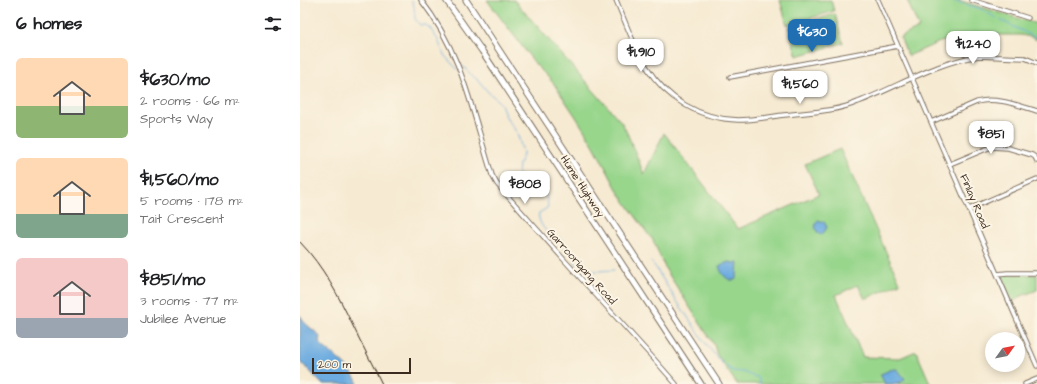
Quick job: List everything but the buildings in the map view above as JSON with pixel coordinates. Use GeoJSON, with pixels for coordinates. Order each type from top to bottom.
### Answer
{"type":"FeatureCollection","features":[{"type":"Feature","properties":{"kind":"highway","name":"Hume Highway"},"geometry":{"type":"LineString","coordinates":[[446,0],[482,51],[701,384]]}},
{"type":"Feature","properties":{"kind":"highway","name":"Hume Highway"},"geometry":{"type":"LineString","coordinates":[[466,0],[718,384]]}},
{"type":"Feature","properties":{"kind":"street","name":"Garroorigang Road"},"geometry":{"type":"LineString","coordinates":[[421,0],[443,34],[459,66],[467,88],[491,171],[497,184],[676,384]]}},
{"type":"Feature","properties":{"kind":"street"},"geometry":{"type":"LineString","coordinates":[[616,0],[640,54],[650,74],[657,83],[673,98],[684,105],[695,111],[719,118],[740,120],[757,119],[846,107],[946,64],[979,56],[1025,58],[1037,63]]}},
{"type":"Feature","properties":{"kind":"street","name":"Finlay Road"},"geometry":{"type":"LineString","coordinates":[[878,0],[1037,366]]}},
{"type":"Feature","properties":{"kind":"street"},"geometry":{"type":"LineString","coordinates":[[970,0],[1028,18]]}},
{"type":"Feature","properties":{"kind":"street"},"geometry":{"type":"LineString","coordinates":[[730,77],[898,46]]}},
{"type":"Feature","properties":{"kind":"street"},"geometry":{"type":"LineString","coordinates":[[931,122],[984,100],[1007,102],[1037,111]]}},
{"type":"Feature","properties":{"kind":"street"},"geometry":{"type":"LineString","coordinates":[[950,164],[991,147],[1014,149],[1032,155],[1037,161]]}},
{"type":"Feature","properties":{"kind":"street"},"geometry":{"type":"LineString","coordinates":[[969,209],[1037,179]]}},
{"type":"Feature","properties":{"kind":"street"},"geometry":{"type":"LineString","coordinates":[[997,274],[1037,273]]}},
{"type":"Feature","properties":{"kind":"street"},"geometry":{"type":"LineString","coordinates":[[1025,384],[1037,379]]}},
{"type":"Feature","properties":{"kind":"green space"},"geometry":{"type":"Polygon","coordinates":[[[487,0],[514,0],[622,123],[644,174],[664,133],[738,229],[819,194],[805,164],[840,149],[900,283],[865,299],[858,285],[836,295],[863,357],[900,358],[916,351],[930,383],[737,384],[717,355],[714,345],[666,270],[653,240],[619,193],[594,146],[576,117],[554,84],[537,66],[487,0]]]}},
{"type":"Feature","properties":{"kind":"green space"},"geometry":{"type":"Polygon","coordinates":[[[780,0],[831,0],[834,11],[787,25],[780,0]]]}},
{"type":"Feature","properties":{"kind":"green space"},"geometry":{"type":"Polygon","coordinates":[[[907,0],[958,0],[1037,24],[1037,40],[1021,35],[974,35],[940,42],[908,56],[900,37],[919,28],[907,0]]]}},
{"type":"Feature","properties":{"kind":"green space"},"geometry":{"type":"Polygon","coordinates":[[[835,14],[843,43],[797,56],[788,27],[835,14]]]}},
{"type":"Feature","properties":{"kind":"green space"},"geometry":{"type":"Polygon","coordinates":[[[1005,274],[1037,275],[1037,290],[1019,297],[1012,302],[1002,281],[1005,274]]]}},
{"type":"Feature","properties":{"kind":"water"},"geometry":{"type":"Polygon","coordinates":[[[818,220],[824,222],[827,227],[821,235],[818,233],[815,225],[818,220]]]}},
{"type":"Feature","properties":{"kind":"water"},"geometry":{"type":"Polygon","coordinates":[[[729,262],[738,262],[737,276],[735,280],[727,279],[719,266],[729,262]]]}},
{"type":"Feature","properties":{"kind":"water"},"geometry":{"type":"Polygon","coordinates":[[[300,315],[306,324],[319,335],[319,340],[322,346],[346,366],[353,374],[358,384],[322,384],[300,362],[300,315]]]}},
{"type":"Feature","properties":{"kind":"water"},"geometry":{"type":"Polygon","coordinates":[[[896,369],[905,379],[899,383],[885,384],[881,374],[896,369]]]}},
{"type":"Feature","properties":{"kind":"waterway"},"geometry":{"type":"LineString","coordinates":[[411,0],[414,6],[415,19],[420,25],[426,25],[430,28],[438,40],[444,55],[457,69]]}},
{"type":"Feature","properties":{"kind":"waterway"},"geometry":{"type":"LineString","coordinates":[[951,0],[981,9],[996,18]]}},
{"type":"Feature","properties":{"kind":"waterway"},"geometry":{"type":"LineString","coordinates":[[1000,20],[1037,38]]}},
{"type":"Feature","properties":{"kind":"waterway"},"geometry":{"type":"LineString","coordinates":[[463,67],[501,104],[505,115],[517,133],[523,152],[519,164],[519,177],[527,184],[529,184],[534,178],[537,178],[544,185],[548,205],[547,208],[539,213],[539,216],[540,222],[545,230],[562,240],[566,250],[575,256],[576,265],[579,268],[584,269],[590,267],[594,271],[614,270]]}},
{"type":"Feature","properties":{"kind":"waterway"},"geometry":{"type":"LineString","coordinates":[[651,262],[706,344],[719,360],[733,371],[743,372],[758,377],[760,384]]}},
{"type":"Feature","properties":{"kind":"railway"},"geometry":{"type":"LineString","coordinates":[[300,242],[324,272],[343,305],[382,384]]}}]}
